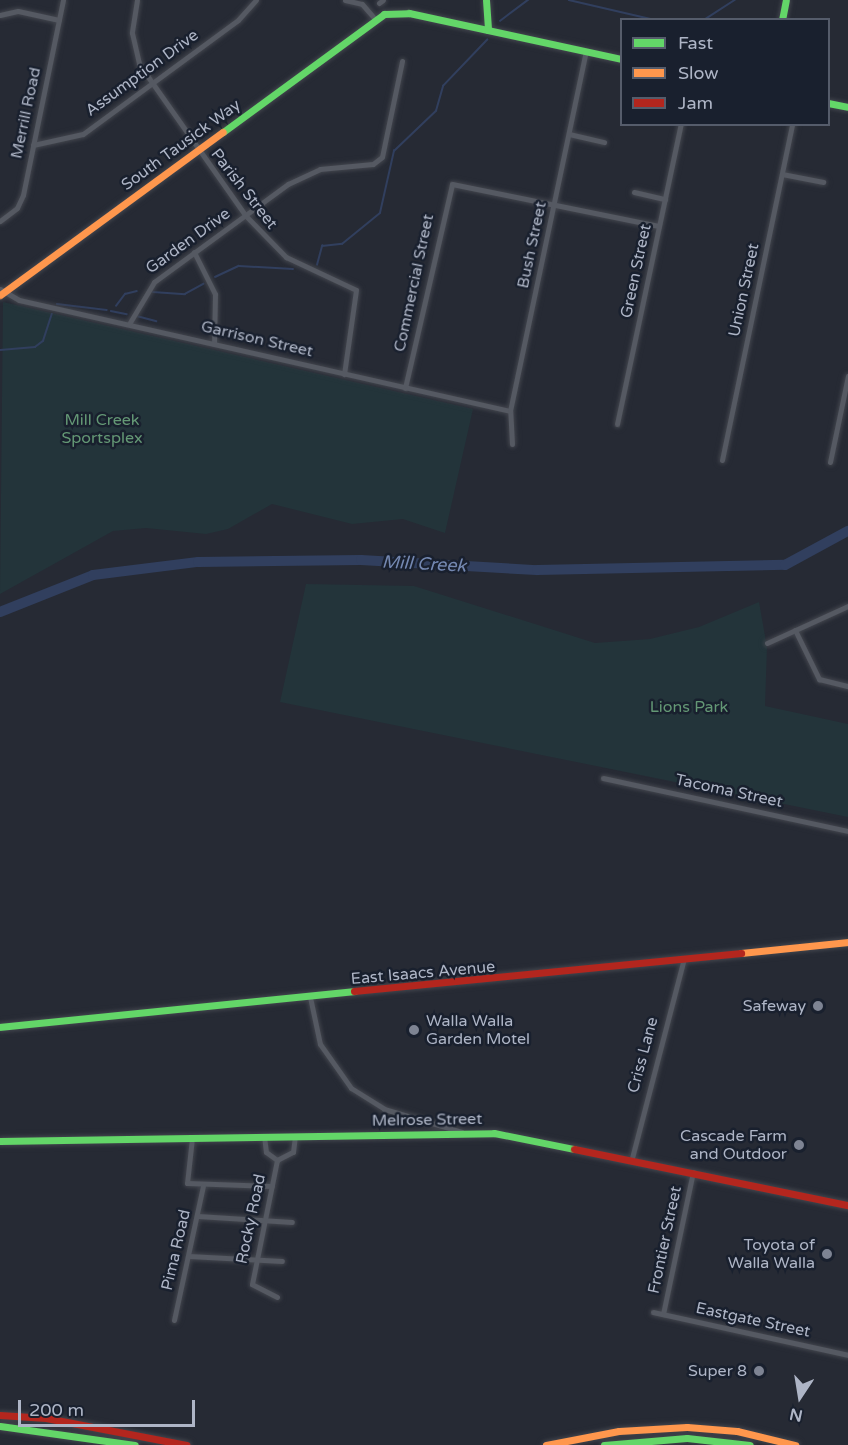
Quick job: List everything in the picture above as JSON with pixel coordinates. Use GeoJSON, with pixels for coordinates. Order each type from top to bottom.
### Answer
{"type":"FeatureCollection","features":[{"type":"Feature","properties":{"kind":"main road"},"geometry":{"type":"LineString","coordinates":[[486,0],[488,30]]}},
{"type":"Feature","properties":{"kind":"main road"},"geometry":{"type":"LineString","coordinates":[[782,18],[786,0]]}},
{"type":"Feature","properties":{"kind":"main road"},"geometry":{"type":"LineString","coordinates":[[375,19],[400,12],[620,59]]}},
{"type":"Feature","properties":{"kind":"main road","name":"South Tausick Way"},"geometry":{"type":"LineString","coordinates":[[1,292],[375,19]]}},
{"type":"Feature","properties":{"kind":"main road"},"geometry":{"type":"LineString","coordinates":[[830,103],[848,107]]}},
{"type":"Feature","properties":{"kind":"main road","name":"East Isaacs Avenue"},"geometry":{"type":"LineString","coordinates":[[0,1027],[848,942]]}},
{"type":"Feature","properties":{"kind":"main road","name":"Melrose Street"},"geometry":{"type":"LineString","coordinates":[[0,1141],[463,1132],[528,1138],[848,1205]]}},
{"type":"Feature","properties":{"kind":"main road"},"geometry":{"type":"LineString","coordinates":[[0,1415],[46,1418],[186,1445]]}},
{"type":"Feature","properties":{"kind":"main road"},"geometry":{"type":"LineString","coordinates":[[0,1426],[135,1445]]}},
{"type":"Feature","properties":{"kind":"main road"},"geometry":{"type":"LineString","coordinates":[[546,1445],[620,1431],[687,1427],[737,1431],[795,1445]]}},
{"type":"Feature","properties":{"kind":"main road"},"geometry":{"type":"LineString","coordinates":[[604,1445],[687,1438],[750,1445]]}},
{"type":"Feature","properties":{"kind":"street","name":"Merrill Road"},"geometry":{"type":"LineString","coordinates":[[0,221],[20,202],[63,0]]}},
{"type":"Feature","properties":{"kind":"street","name":"Parish Street"},"geometry":{"type":"LineString","coordinates":[[136,0],[133,44],[150,83],[245,215],[286,257],[356,290],[344,374]]}},
{"type":"Feature","properties":{"kind":"street","name":"Assumption Drive"},"geometry":{"type":"LineString","coordinates":[[33,145],[74,138],[238,20],[256,0]]}},
{"type":"Feature","properties":{"kind":"street"},"geometry":{"type":"LineString","coordinates":[[345,0],[365,6],[375,19]]}},
{"type":"Feature","properties":{"kind":"street"},"geometry":{"type":"LineString","coordinates":[[0,15],[18,11],[59,20]]}},
{"type":"Feature","properties":{"kind":"street","name":"Bush Street"},"geometry":{"type":"LineString","coordinates":[[512,444],[510,411],[586,51]]}},
{"type":"Feature","properties":{"kind":"street","name":"Garden Drive"},"geometry":{"type":"LineString","coordinates":[[129,324],[144,292],[245,215],[308,174],[378,161],[388,144],[402,62]]}},
{"type":"Feature","properties":{"kind":"street","name":"Green Street"},"geometry":{"type":"LineString","coordinates":[[617,424],[681,126]]}},
{"type":"Feature","properties":{"kind":"street","name":"Union Street"},"geometry":{"type":"LineString","coordinates":[[722,460],[792,126]]}},
{"type":"Feature","properties":{"kind":"street"},"geometry":{"type":"LineString","coordinates":[[569,134],[604,142]]}},
{"type":"Feature","properties":{"kind":"street"},"geometry":{"type":"LineString","coordinates":[[782,174],[823,182]]}},
{"type":"Feature","properties":{"kind":"street","name":"Commercial Street"},"geometry":{"type":"LineString","coordinates":[[405,388],[452,184],[554,204]]}},
{"type":"Feature","properties":{"kind":"street"},"geometry":{"type":"LineString","coordinates":[[634,192],[665,199]]}},
{"type":"Feature","properties":{"kind":"street"},"geometry":{"type":"LineString","coordinates":[[554,204],[659,226]]}},
{"type":"Feature","properties":{"kind":"street"},"geometry":{"type":"LineString","coordinates":[[194,252],[215,294],[214,344]]}},
{"type":"Feature","properties":{"kind":"street","name":"Garrison Street"},"geometry":{"type":"LineString","coordinates":[[1,292],[214,344],[510,411]]}},
{"type":"Feature","properties":{"kind":"street"},"geometry":{"type":"LineString","coordinates":[[830,462],[848,376]]}},
{"type":"Feature","properties":{"kind":"street"},"geometry":{"type":"LineString","coordinates":[[767,643],[848,606]]}},
{"type":"Feature","properties":{"kind":"street"},"geometry":{"type":"LineString","coordinates":[[795,630],[819,679],[848,686]]}},
{"type":"Feature","properties":{"kind":"street","name":"Tacoma Street"},"geometry":{"type":"LineString","coordinates":[[603,778],[848,831]]}},
{"type":"Feature","properties":{"kind":"street","name":"Criss Lane"},"geometry":{"type":"LineString","coordinates":[[632,1158],[684,959]]}},
{"type":"Feature","properties":{"kind":"street"},"geometry":{"type":"LineString","coordinates":[[310,997],[320,1044],[351,1088],[384,1109],[463,1132]]}},
{"type":"Feature","properties":{"kind":"street","name":"Rocky Road"},"geometry":{"type":"LineString","coordinates":[[264,1136],[266,1152],[277,1160]]}},
{"type":"Feature","properties":{"kind":"street","name":"Rocky Road"},"geometry":{"type":"LineString","coordinates":[[277,1160],[293,1152],[295,1136]]}},
{"type":"Feature","properties":{"kind":"street"},"geometry":{"type":"LineString","coordinates":[[192,1138],[184,1180],[203,1186],[272,1186]]}},
{"type":"Feature","properties":{"kind":"street","name":"Rocky Road"},"geometry":{"type":"LineString","coordinates":[[277,1160],[252,1284],[277,1297]]}},
{"type":"Feature","properties":{"kind":"street","name":"Frontier Street"},"geometry":{"type":"LineString","coordinates":[[663,1314],[693,1172]]}},
{"type":"Feature","properties":{"kind":"street","name":"Pima Road"},"geometry":{"type":"LineString","coordinates":[[174,1320],[203,1186]]}},
{"type":"Feature","properties":{"kind":"street"},"geometry":{"type":"LineString","coordinates":[[198,1216],[292,1222]]}},
{"type":"Feature","properties":{"kind":"street"},"geometry":{"type":"LineString","coordinates":[[189,1256],[282,1261]]}},
{"type":"Feature","properties":{"kind":"street","name":"Eastgate Street"},"geometry":{"type":"LineString","coordinates":[[653,1312],[848,1354]]}},
{"type":"Feature","properties":{"kind":"green space","name":"Mill Creek Sportsplex"},"geometry":{"type":"Polygon","coordinates":[[[3,302],[473,409],[445,533],[403,519],[352,524],[272,504],[228,529],[206,534],[146,528],[113,531],[0,594],[3,302]]]}},
{"type":"Feature","properties":{"kind":"green space","name":"Lions Park"},"geometry":{"type":"Polygon","coordinates":[[[306,584],[414,586],[595,643],[650,639],[699,627],[759,602],[767,647],[765,706],[848,724],[848,817],[280,702],[306,584]]]}},
{"type":"Feature","properties":{"kind":"waterway"},"geometry":{"type":"LineString","coordinates":[[500,21],[528,0]]}},
{"type":"Feature","properties":{"kind":"waterway"},"geometry":{"type":"LineString","coordinates":[[569,0],[646,18]]}},
{"type":"Feature","properties":{"kind":"waterway"},"geometry":{"type":"LineString","coordinates":[[707,18],[735,0]]}},
{"type":"Feature","properties":{"kind":"waterway"},"geometry":{"type":"LineString","coordinates":[[317,265],[322,246],[342,244],[380,213],[394,151],[436,111],[443,86],[487,40]]}},
{"type":"Feature","properties":{"kind":"waterway"},"geometry":{"type":"LineString","coordinates":[[215,277],[239,266],[293,269]]}},
{"type":"Feature","properties":{"kind":"waterway"},"geometry":{"type":"LineString","coordinates":[[153,292],[185,294],[203,284]]}},
{"type":"Feature","properties":{"kind":"waterway"},"geometry":{"type":"LineString","coordinates":[[116,306],[125,294],[137,291]]}},
{"type":"Feature","properties":{"kind":"waterway"},"geometry":{"type":"LineString","coordinates":[[57,304],[107,310]]}},
{"type":"Feature","properties":{"kind":"waterway"},"geometry":{"type":"LineString","coordinates":[[111,311],[127,314]]}},
{"type":"Feature","properties":{"kind":"waterway"},"geometry":{"type":"LineString","coordinates":[[0,350],[35,347],[43,341],[52,314]]}},
{"type":"Feature","properties":{"kind":"waterway"},"geometry":{"type":"LineString","coordinates":[[137,316],[156,321]]}},
{"type":"Feature","properties":{"kind":"waterway","name":"Mill Creek"},"geometry":{"type":"LineString","coordinates":[[0,612],[93,575],[198,562],[361,560],[537,570],[785,565],[848,531]]}},
{"type":"Feature","properties":{"kind":"traffic: fast"},"geometry":{"type":"LineString","coordinates":[[486,0],[488,30]]}},
{"type":"Feature","properties":{"kind":"traffic: fast"},"geometry":{"type":"LineString","coordinates":[[782,18],[786,0]]}},
{"type":"Feature","properties":{"kind":"traffic: fast"},"geometry":{"type":"LineString","coordinates":[[223,132],[384,14],[409,13],[620,59]]}},
{"type":"Feature","properties":{"kind":"traffic: fast"},"geometry":{"type":"LineString","coordinates":[[830,103],[848,107]]}},
{"type":"Feature","properties":{"kind":"traffic: fast"},"geometry":{"type":"LineString","coordinates":[[0,1027],[354,991]]}},
{"type":"Feature","properties":{"kind":"traffic: fast"},"geometry":{"type":"LineString","coordinates":[[0,1141],[494,1133],[574,1149]]}},
{"type":"Feature","properties":{"kind":"traffic: fast"},"geometry":{"type":"LineString","coordinates":[[0,1426],[135,1445]]}},
{"type":"Feature","properties":{"kind":"traffic: fast"},"geometry":{"type":"LineString","coordinates":[[604,1445],[687,1438],[750,1445]]}},
{"type":"Feature","properties":{"kind":"traffic: slow"},"geometry":{"type":"LineString","coordinates":[[0,295],[223,132]]}},
{"type":"Feature","properties":{"kind":"traffic: slow"},"geometry":{"type":"LineString","coordinates":[[741,953],[848,942]]}},
{"type":"Feature","properties":{"kind":"traffic: slow"},"geometry":{"type":"LineString","coordinates":[[546,1445],[619,1431],[687,1427],[737,1431],[795,1445]]}},
{"type":"Feature","properties":{"kind":"traffic: jam"},"geometry":{"type":"LineString","coordinates":[[354,991],[741,953]]}},
{"type":"Feature","properties":{"kind":"traffic: jam"},"geometry":{"type":"LineString","coordinates":[[574,1149],[848,1205]]}},
{"type":"Feature","properties":{"kind":"traffic: jam"},"geometry":{"type":"LineString","coordinates":[[0,1415],[46,1418],[186,1445]]}},
{"type":"Feature","properties":{"kind":"place","name":"Safeway"},"geometry":{"type":"Point","coordinates":[818,1006]}},
{"type":"Feature","properties":{"kind":"place","name":"Walla Walla Garden Motel"},"geometry":{"type":"Point","coordinates":[414,1030]}},
{"type":"Feature","properties":{"kind":"place","name":"Cascade Farm and Outdoor"},"geometry":{"type":"Point","coordinates":[799,1145]}},
{"type":"Feature","properties":{"kind":"place","name":"Toyota of Walla Walla"},"geometry":{"type":"Point","coordinates":[827,1254]}},
{"type":"Feature","properties":{"kind":"place","name":"Super 8"},"geometry":{"type":"Point","coordinates":[759,1371]}}]}
